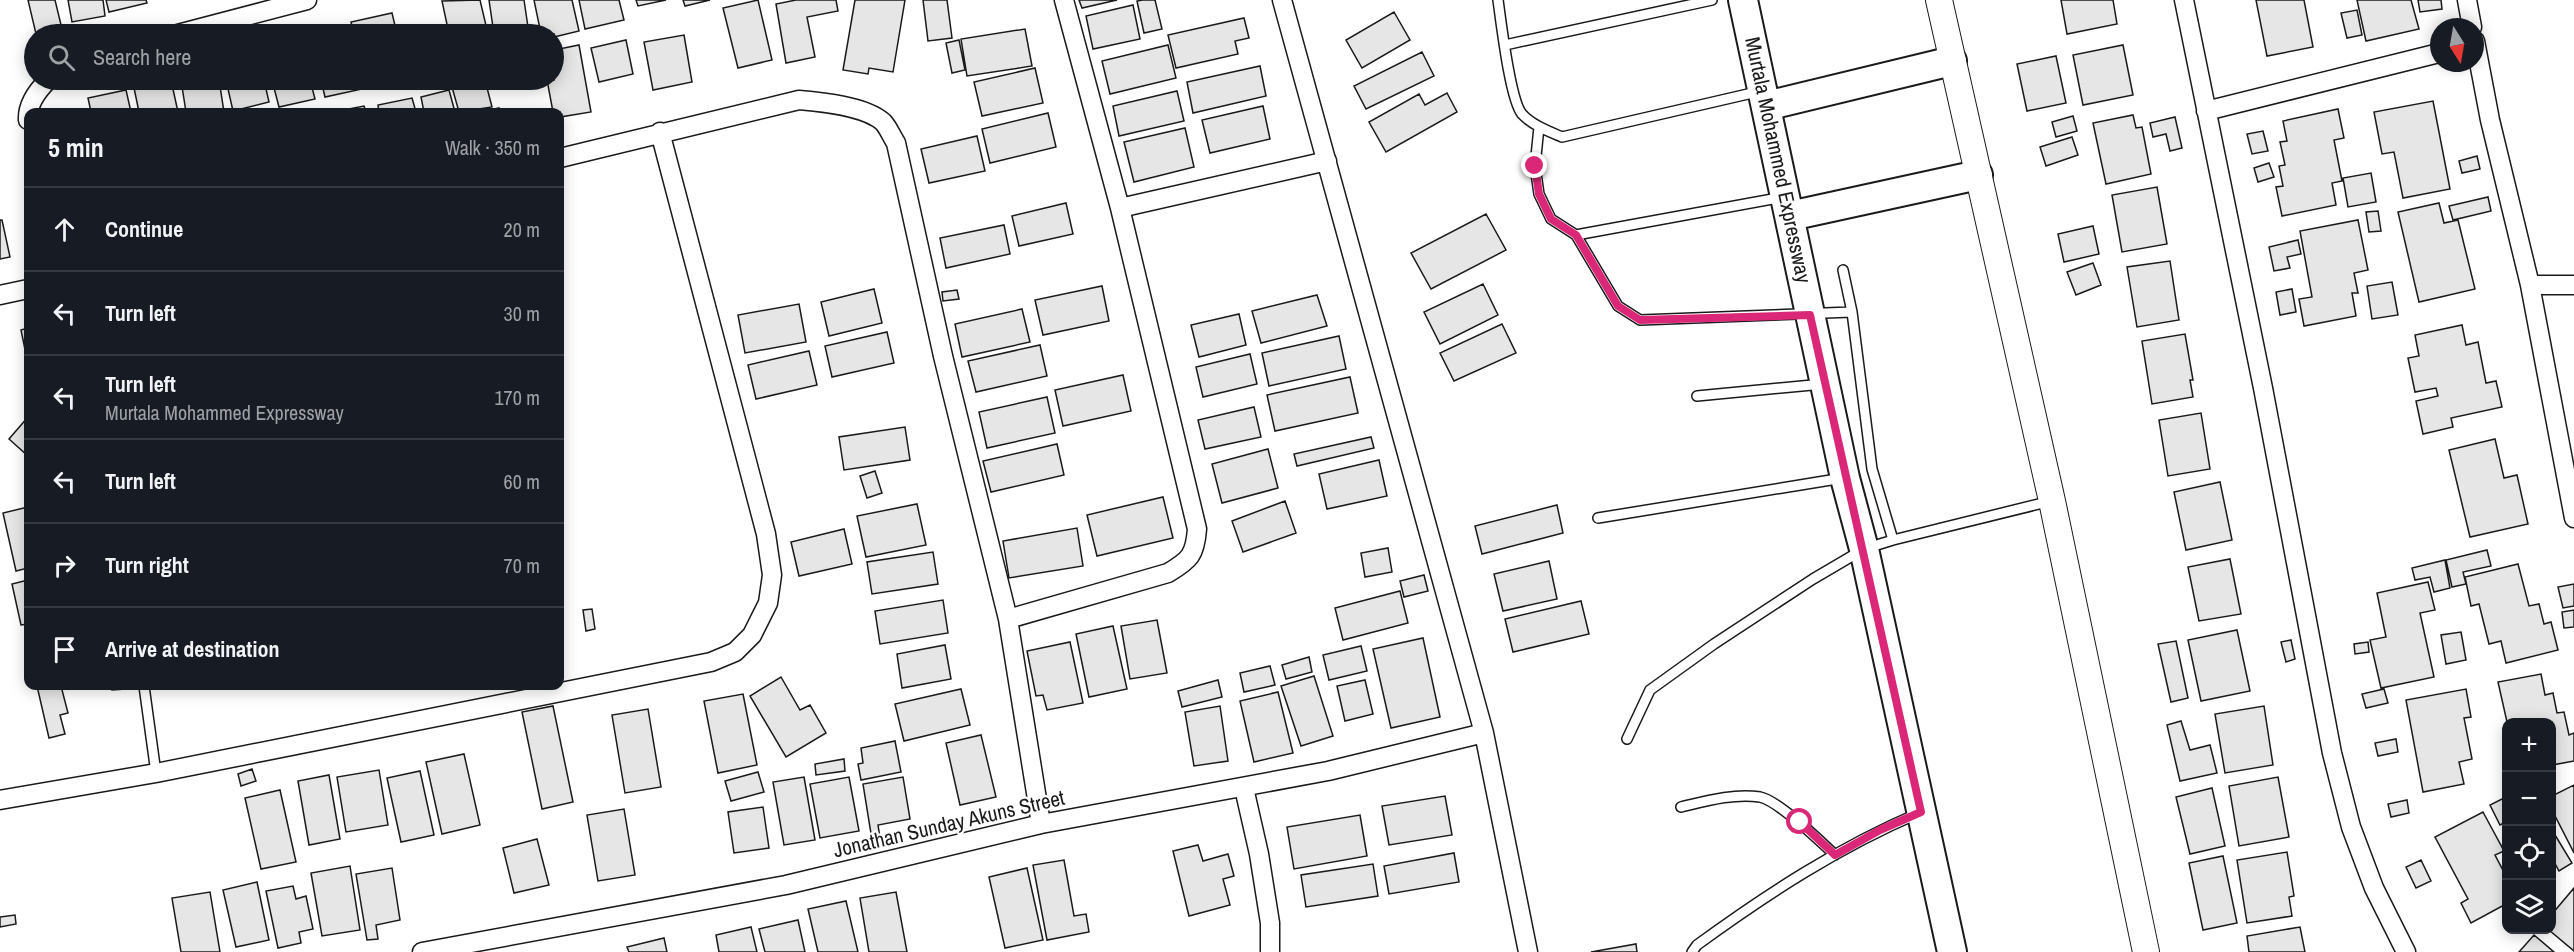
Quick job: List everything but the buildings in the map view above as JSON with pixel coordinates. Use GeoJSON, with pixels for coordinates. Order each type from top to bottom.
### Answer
{"type":"FeatureCollection","features":[{"type":"Feature","properties":{"kind":"main road","name":"Murtala Mohammed Expressway"},"geometry":{"type":"LineString","coordinates":[[1743,0],[1845,478],[1864,549],[1952,952]]}},
{"type":"Feature","properties":{"kind":"main road"},"geometry":{"type":"LineString","coordinates":[[1939,0],[2052,501],[2146,952]]}},
{"type":"Feature","properties":{"kind":"main road"},"geometry":{"type":"LineString","coordinates":[[1765,99],[1952,61]]}},
{"type":"Feature","properties":{"kind":"main road"},"geometry":{"type":"LineString","coordinates":[[1787,207],[1978,175]]}},
{"type":"Feature","properties":{"kind":"street"},"geometry":{"type":"LineString","coordinates":[[216,24],[307,0]]}},
{"type":"Feature","properties":{"kind":"street"},"geometry":{"type":"LineString","coordinates":[[1008,619],[1168,573],[1184,564],[1196,549],[1197,529],[1120,208],[1064,0]]}},
{"type":"Feature","properties":{"kind":"street"},"geometry":{"type":"LineString","coordinates":[[1282,0],[1484,733],[1528,952]]}},
{"type":"Feature","properties":{"kind":"street"},"geometry":{"type":"LineString","coordinates":[[2184,0],[2263,388],[2332,753],[2351,827],[2374,888],[2406,952]]}},
{"type":"Feature","properties":{"kind":"street"},"geometry":{"type":"LineString","coordinates":[[2467,0],[2470,18]]}},
{"type":"Feature","properties":{"kind":"street"},"geometry":{"type":"LineString","coordinates":[[2206,111],[2430,55]]}},
{"type":"Feature","properties":{"kind":"street"},"geometry":{"type":"LineString","coordinates":[[2481,72],[2530,285],[2574,518]]}},
{"type":"Feature","properties":{"kind":"street"},"geometry":{"type":"LineString","coordinates":[[29,108],[38,90]]}},
{"type":"Feature","properties":{"kind":"street"},"geometry":{"type":"LineString","coordinates":[[564,157],[799,100],[826,102],[864,112],[882,122],[896,143],[943,356],[1008,619],[1041,824]]}},
{"type":"Feature","properties":{"kind":"street"},"geometry":{"type":"LineString","coordinates":[[0,800],[156,773],[711,662],[735,652],[752,635],[768,603],[772,575],[766,534],[660,132]]}},
{"type":"Feature","properties":{"kind":"street"},"geometry":{"type":"LineString","coordinates":[[1120,208],[1327,161]]}},
{"type":"Feature","properties":{"kind":"street"},"geometry":{"type":"LineString","coordinates":[[2530,285],[2574,285]]}},
{"type":"Feature","properties":{"kind":"street"},"geometry":{"type":"LineString","coordinates":[[0,295],[24,290]]}},
{"type":"Feature","properties":{"kind":"street","name":"Jonathan Sunday Akuns Street"},"geometry":{"type":"LineString","coordinates":[[422,952],[786,885],[1041,824],[1328,771],[1484,733]]}},
{"type":"Feature","properties":{"kind":"street"},"geometry":{"type":"LineString","coordinates":[[1244,788],[1259,854],[1270,923],[1270,952]]}},
{"type":"Feature","properties":{"kind":"lane"},"geometry":{"type":"LineString","coordinates":[[1498,0],[1505,45],[1521,112],[1539,127],[1562,137],[1765,99]]}},
{"type":"Feature","properties":{"kind":"lane"},"geometry":{"type":"LineString","coordinates":[[1505,45],[1712,0]]}},
{"type":"Feature","properties":{"kind":"lane"},"geometry":{"type":"LineString","coordinates":[[1539,127],[1535,166],[1539,194],[1551,219],[1576,235],[1618,306],[1640,320],[1852,312]]}},
{"type":"Feature","properties":{"kind":"lane"},"geometry":{"type":"LineString","coordinates":[[1576,235],[1787,207]]}},
{"type":"Feature","properties":{"kind":"lane"},"geometry":{"type":"LineString","coordinates":[[1843,270],[1852,312],[1872,469],[1893,540]]}},
{"type":"Feature","properties":{"kind":"lane"},"geometry":{"type":"LineString","coordinates":[[1697,396],[1825,384]]}},
{"type":"Feature","properties":{"kind":"lane"},"geometry":{"type":"LineString","coordinates":[[1598,519],[1845,478]]}},
{"type":"Feature","properties":{"kind":"lane"},"geometry":{"type":"LineString","coordinates":[[1627,739],[1650,690],[1658,683],[1813,579],[1864,549],[2052,501]]}},
{"type":"Feature","properties":{"kind":"lane"},"geometry":{"type":"LineString","coordinates":[[145,690],[156,773]]}},
{"type":"Feature","properties":{"kind":"lane"},"geometry":{"type":"LineString","coordinates":[[1681,807],[1721,797],[1762,797],[1800,822],[1835,855]]}},
{"type":"Feature","properties":{"kind":"lane"},"geometry":{"type":"LineString","coordinates":[[1692,952],[1697,945],[1767,894],[1880,830],[1921,812]]}},
{"type":"Feature","properties":{"kind":"route"},"geometry":{"type":"LineString","coordinates":[[1535,166],[1539,194],[1551,219],[1576,235],[1618,306],[1640,320],[1810,315],[1921,812],[1858,841],[1835,855],[1800,822]]}}]}
